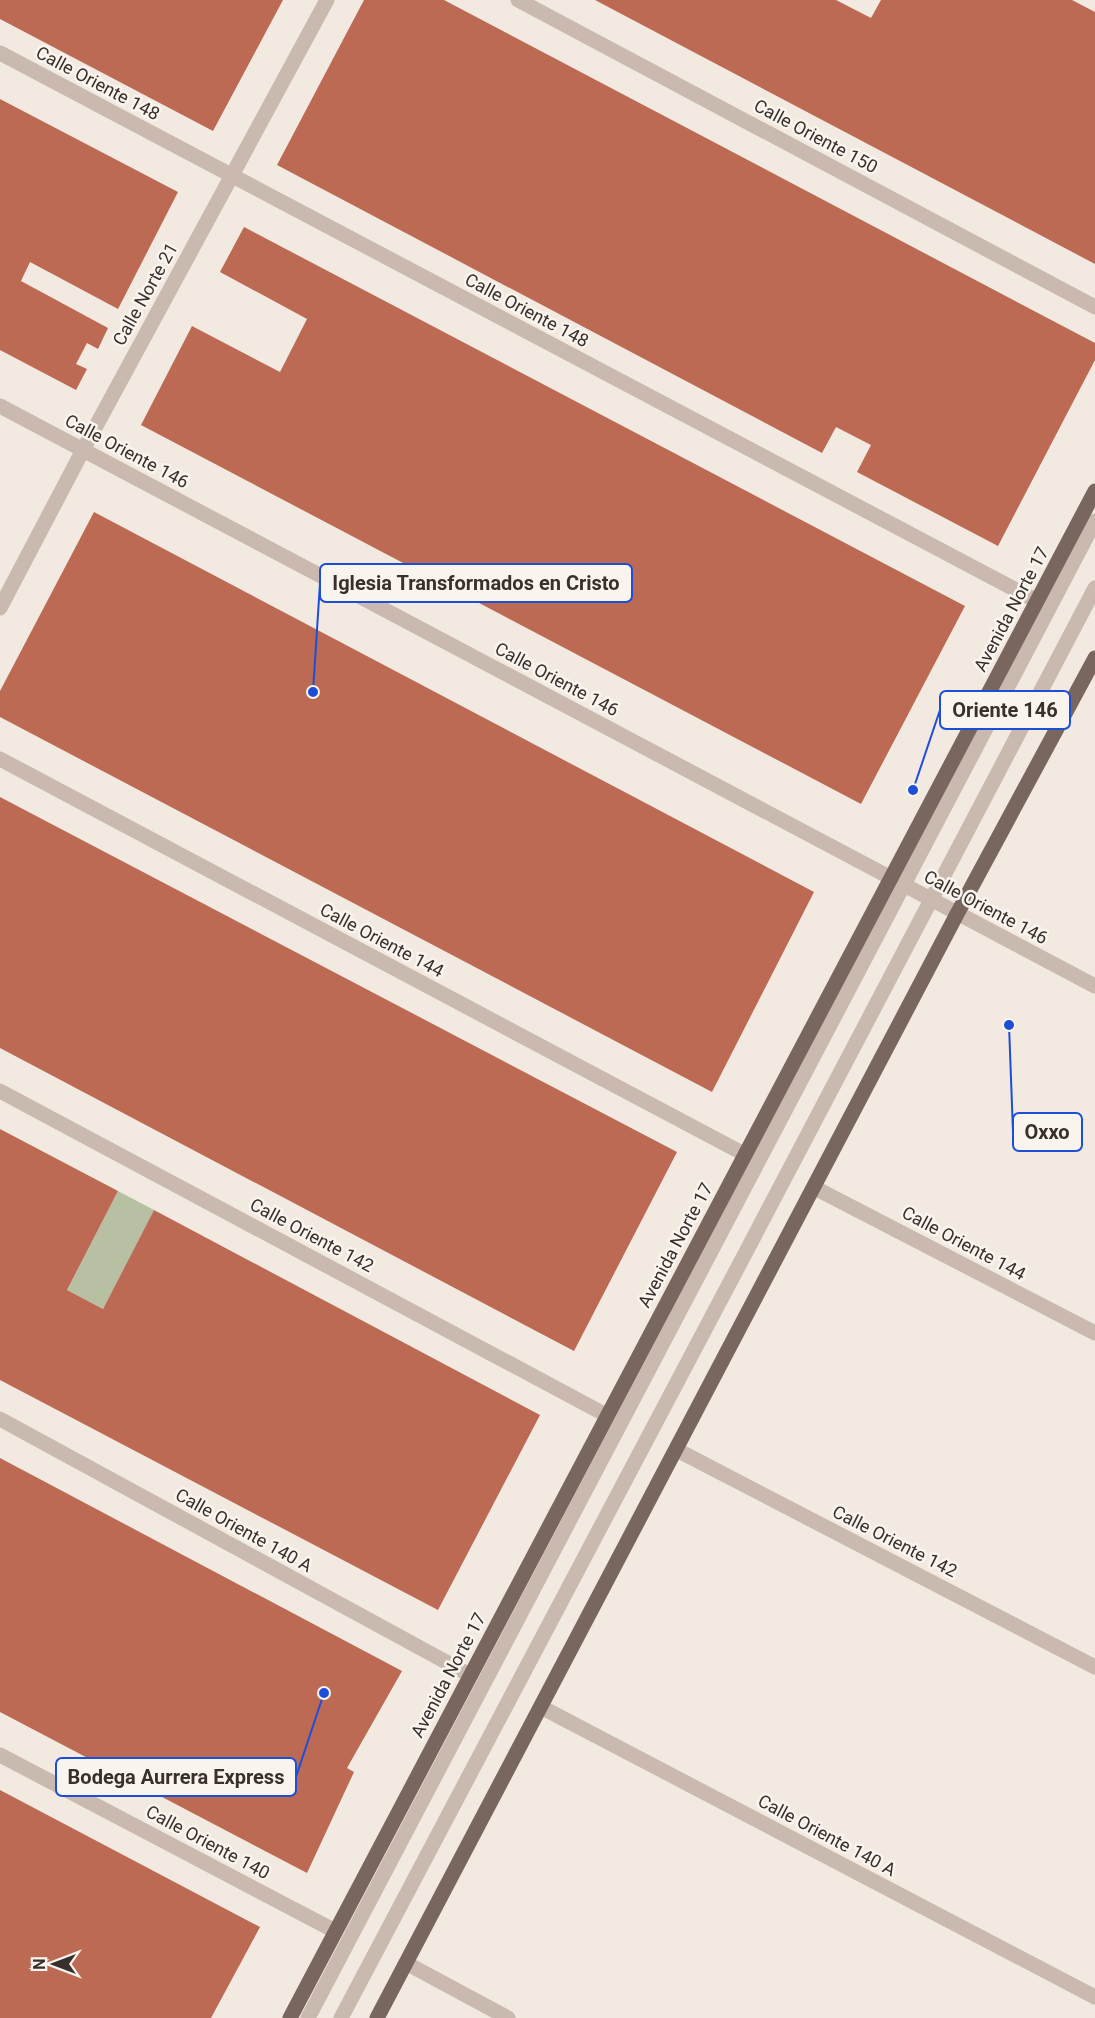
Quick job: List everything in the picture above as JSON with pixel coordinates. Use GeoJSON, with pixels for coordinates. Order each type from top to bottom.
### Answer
{"type":"FeatureCollection","features":[{"type":"Feature","properties":{"kind":"main road","name":"Avenida Norte 17"},"geometry":{"type":"LineString","coordinates":[[290,2018],[606,1415],[746,1155],[898,881],[1037,601],[1095,491]]}},
{"type":"Feature","properties":{"kind":"main road"},"geometry":{"type":"LineString","coordinates":[[376,2018],[815,1188],[957,914],[1095,658]]}},
{"type":"Feature","properties":{"kind":"street","name":"Calle Norte 21"},"geometry":{"type":"LineString","coordinates":[[0,608],[327,0]]}},
{"type":"Feature","properties":{"kind":"street","name":"Calle Oriente 150"},"geometry":{"type":"LineString","coordinates":[[518,0],[1095,307]]}},
{"type":"Feature","properties":{"kind":"street","name":"Calle Oriente 148"},"geometry":{"type":"LineString","coordinates":[[0,53],[1037,601]]}},
{"type":"Feature","properties":{"kind":"street","name":"Calle Oriente 146"},"geometry":{"type":"LineString","coordinates":[[0,406],[1095,986]]}},
{"type":"Feature","properties":{"kind":"street"},"geometry":{"type":"LineString","coordinates":[[308,2018],[898,881],[1095,521]]}},
{"type":"Feature","properties":{"kind":"street"},"geometry":{"type":"LineString","coordinates":[[341,2018],[790,1166],[933,900],[1095,588]]}},
{"type":"Feature","properties":{"kind":"street","name":"Calle Oriente 144"},"geometry":{"type":"LineString","coordinates":[[0,759],[746,1155]]}},
{"type":"Feature","properties":{"kind":"street","name":"Calle Oriente 142"},"geometry":{"type":"LineString","coordinates":[[0,1091],[606,1415]]}},
{"type":"Feature","properties":{"kind":"street","name":"Calle Oriente 144"},"geometry":{"type":"LineString","coordinates":[[815,1188],[1095,1333]]}},
{"type":"Feature","properties":{"kind":"street","name":"Calle Oriente 140 A"},"geometry":{"type":"LineString","coordinates":[[0,1419],[470,1675]]}},
{"type":"Feature","properties":{"kind":"street","name":"Calle Oriente 142"},"geometry":{"type":"LineString","coordinates":[[677,1450],[1095,1667]]}},
{"type":"Feature","properties":{"kind":"street","name":"Calle Oriente 140 A"},"geometry":{"type":"LineString","coordinates":[[541,1707],[1095,1997]]}},
{"type":"Feature","properties":{"kind":"street","name":"Calle Oriente 140"},"geometry":{"type":"LineString","coordinates":[[0,1755],[335,1931]]}},
{"type":"Feature","properties":{"kind":"street"},"geometry":{"type":"LineString","coordinates":[[406,1963],[507,2018]]}},
{"type":"Feature","properties":{"kind":"green space"},"geometry":{"type":"Polygon","coordinates":[[[118,1191],[154,1210],[103,1309],[67,1290],[118,1191]]]}},
{"type":"Feature","properties":{"kind":"building"},"geometry":{"type":"Polygon","coordinates":[[[0,0],[283,0],[213,131],[0,19],[0,0]]]}},
{"type":"Feature","properties":{"kind":"building"},"geometry":{"type":"Polygon","coordinates":[[[364,0],[444,0],[1095,343],[1095,360],[998,546],[857,472],[871,445],[836,427],[822,453],[277,165],[364,0]]]}},
{"type":"Feature","properties":{"kind":"building"},"geometry":{"type":"Polygon","coordinates":[[[595,0],[836,0],[871,18],[881,0],[1072,0],[1095,12],[1095,264],[595,0]]]}},
{"type":"Feature","properties":{"kind":"building"},"geometry":{"type":"Polygon","coordinates":[[[0,99],[178,192],[118,309],[30,262],[21,281],[108,328],[98,349],[87,343],[76,364],[87,369],[76,390],[0,350],[0,99]]]}},
{"type":"Feature","properties":{"kind":"building"},"geometry":{"type":"Polygon","coordinates":[[[244,227],[965,606],[861,804],[141,425],[192,326],[280,372],[307,319],[220,272],[244,227]]]}},
{"type":"Feature","properties":{"kind":"building"},"geometry":{"type":"Polygon","coordinates":[[[94,512],[814,892],[712,1092],[0,717],[0,691],[94,512]]]}},
{"type":"Feature","properties":{"kind":"building"},"geometry":{"type":"Polygon","coordinates":[[[0,797],[677,1152],[574,1351],[0,1048],[0,797]]]}},
{"type":"Feature","properties":{"kind":"building"},"geometry":{"type":"Polygon","coordinates":[[[0,1129],[118,1191],[67,1290],[103,1309],[154,1210],[540,1415],[438,1610],[0,1380],[0,1129]]]}},
{"type":"Feature","properties":{"kind":"building"},"geometry":{"type":"Polygon","coordinates":[[[0,1458],[402,1671],[347,1768],[354,1772],[307,1873],[0,1712],[0,1458]]]}},
{"type":"Feature","properties":{"kind":"building"},"geometry":{"type":"Polygon","coordinates":[[[0,1790],[260,1927],[211,2018],[0,2018],[0,1790]]]}},
{"type":"Feature","properties":{"kind":"place","name":"Iglesia Transformados en Cristo"},"geometry":{"type":"Point","coordinates":[313,692]}},
{"type":"Feature","properties":{"kind":"place","name":"Oriente 146"},"geometry":{"type":"Point","coordinates":[913,790]}},
{"type":"Feature","properties":{"kind":"place","name":"Oxxo"},"geometry":{"type":"Point","coordinates":[1009,1025]}},
{"type":"Feature","properties":{"kind":"place","name":"Bodega Aurrera Express"},"geometry":{"type":"Point","coordinates":[324,1693]}}]}
